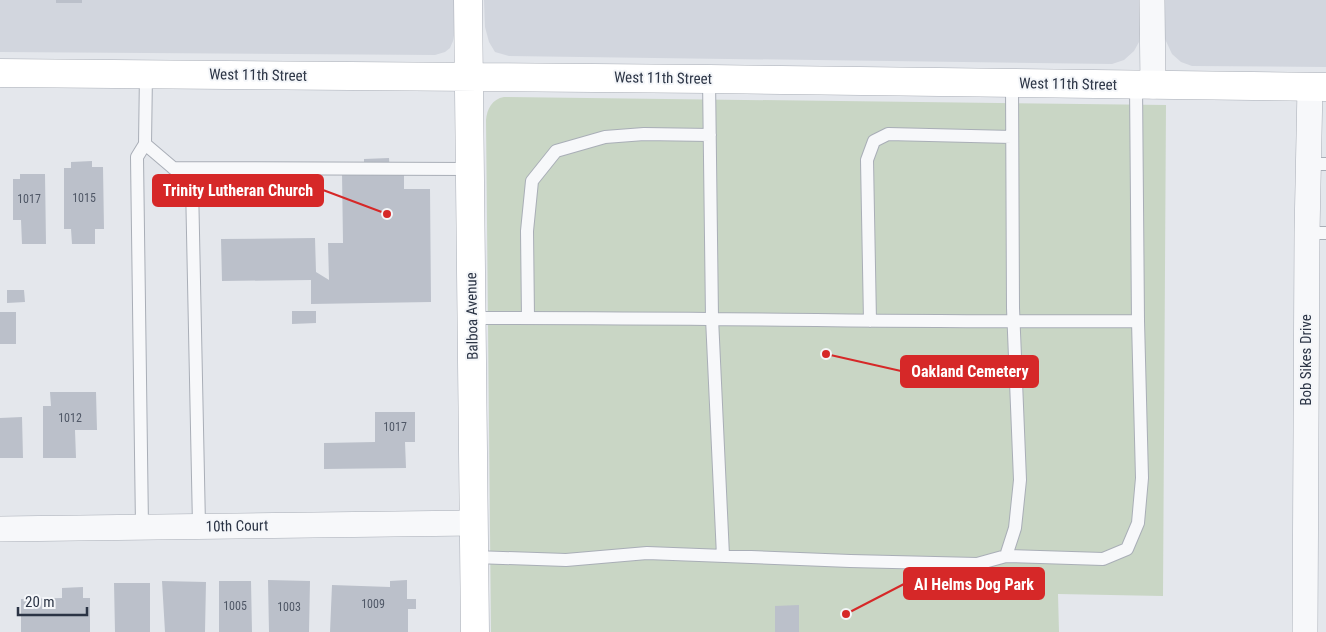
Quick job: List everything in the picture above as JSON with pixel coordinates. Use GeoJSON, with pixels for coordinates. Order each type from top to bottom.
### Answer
{"type":"FeatureCollection","features":[{"type":"Feature","properties":{"kind":"main road","name":"Balboa Avenue"},"geometry":{"type":"LineString","coordinates":[[468,0],[475,632]]}},
{"type":"Feature","properties":{"kind":"main road","name":"West 11th Street"},"geometry":{"type":"LineString","coordinates":[[0,72],[1318,87]]}},
{"type":"Feature","properties":{"kind":"street"},"geometry":{"type":"LineString","coordinates":[[1144,85],[1152,0]]}},
{"type":"Feature","properties":{"kind":"street","name":"Bob Sikes Drive"},"geometry":{"type":"LineString","coordinates":[[1305,632],[1317,233],[1318,87]]}},
{"type":"Feature","properties":{"kind":"street","name":"10th Court"},"geometry":{"type":"LineString","coordinates":[[0,529],[474,523]]}},
{"type":"Feature","properties":{"kind":"lane"},"geometry":{"type":"LineString","coordinates":[[142,527],[137,157],[145,144],[146,74]]}},
{"type":"Feature","properties":{"kind":"lane"},"geometry":{"type":"LineString","coordinates":[[709,79],[712,318],[723,556]]}},
{"type":"Feature","properties":{"kind":"lane"},"geometry":{"type":"LineString","coordinates":[[1006,556],[1015,528],[1020,480],[1014,322],[1012,83]]}},
{"type":"Feature","properties":{"kind":"lane"},"geometry":{"type":"LineString","coordinates":[[474,557],[566,560],[647,553],[977,564],[1006,556],[1103,558],[1127,550],[1138,523],[1142,478],[1138,321],[1144,85]]}},
{"type":"Feature","properties":{"kind":"lane"},"geometry":{"type":"LineString","coordinates":[[528,318],[527,231],[532,181],[556,151],[605,137],[644,134],[710,135]]}},
{"type":"Feature","properties":{"kind":"lane"},"geometry":{"type":"LineString","coordinates":[[870,320],[867,160],[874,141],[888,134],[1012,137]]}},
{"type":"Feature","properties":{"kind":"lane"},"geometry":{"type":"LineString","coordinates":[[145,144],[192,184],[198,526]]}},
{"type":"Feature","properties":{"kind":"lane"},"geometry":{"type":"LineString","coordinates":[[172,168],[470,169]]}},
{"type":"Feature","properties":{"kind":"lane"},"geometry":{"type":"LineString","coordinates":[[472,318],[712,318],[1014,322],[1138,321]]}},
{"type":"Feature","properties":{"kind":"shaded area"},"geometry":{"type":"Polygon","coordinates":[[[0,0],[455,0],[455,30],[450,48],[445,52],[435,55],[0,52],[0,0]]]}},
{"type":"Feature","properties":{"kind":"shaded area"},"geometry":{"type":"Polygon","coordinates":[[[484,0],[1141,0],[1139,42],[1134,51],[1124,60],[1112,64],[509,56],[495,52],[489,42],[485,27],[484,0]]]}},
{"type":"Feature","properties":{"kind":"shaded area"},"geometry":{"type":"Polygon","coordinates":[[[1163,0],[1326,0],[1326,67],[1192,66],[1181,62],[1172,54],[1165,39],[1163,0]]]}},
{"type":"Feature","properties":{"kind":"green space"},"geometry":{"type":"Polygon","coordinates":[[[504,97],[1166,105],[1163,596],[1058,594],[1059,632],[491,632],[486,120],[491,105],[496,100],[504,97]]]}},
{"type":"Feature","properties":{"kind":"building"},"geometry":{"type":"Polygon","coordinates":[[[56,0],[82,0],[82,3],[56,3],[56,0]]]}},
{"type":"Feature","properties":{"kind":"building"},"geometry":{"type":"Polygon","coordinates":[[[389,158],[390,173],[404,173],[404,189],[430,189],[431,302],[311,304],[311,280],[222,281],[221,239],[315,238],[316,272],[329,280],[328,243],[343,243],[342,173],[364,173],[364,159],[389,158]]]}},
{"type":"Feature","properties":{"kind":"building"},"geometry":{"type":"Polygon","coordinates":[[[92,161],[92,167],[103,167],[104,229],[95,229],[95,244],[72,244],[71,229],[64,229],[64,168],[71,168],[71,162],[92,161]]]}},
{"type":"Feature","properties":{"kind":"building"},"geometry":{"type":"Polygon","coordinates":[[[20,174],[45,174],[46,244],[22,244],[21,220],[13,220],[13,179],[20,179],[20,174]]]}},
{"type":"Feature","properties":{"kind":"building"},"geometry":{"type":"Polygon","coordinates":[[[7,290],[24,290],[25,302],[7,303],[7,290]]]}},
{"type":"Feature","properties":{"kind":"building"},"geometry":{"type":"Polygon","coordinates":[[[292,311],[316,311],[316,323],[292,324],[292,311]]]}},
{"type":"Feature","properties":{"kind":"building"},"geometry":{"type":"Polygon","coordinates":[[[0,312],[16,312],[16,344],[0,344],[0,312]]]}},
{"type":"Feature","properties":{"kind":"building"},"geometry":{"type":"Polygon","coordinates":[[[50,392],[96,392],[97,430],[75,430],[76,458],[43,458],[43,406],[51,406],[50,392]]]}},
{"type":"Feature","properties":{"kind":"building"},"geometry":{"type":"Polygon","coordinates":[[[375,412],[415,412],[415,442],[405,442],[406,468],[324,469],[324,443],[375,442],[375,412]]]}},
{"type":"Feature","properties":{"kind":"building"},"geometry":{"type":"Polygon","coordinates":[[[22,417],[23,458],[0,458],[0,418],[22,417]]]}},
{"type":"Feature","properties":{"kind":"building"},"geometry":{"type":"Polygon","coordinates":[[[268,580],[310,581],[309,632],[269,632],[268,580]]]}},
{"type":"Feature","properties":{"kind":"building"},"geometry":{"type":"Polygon","coordinates":[[[407,580],[407,599],[416,599],[416,609],[408,609],[408,632],[330,632],[332,585],[390,587],[390,581],[407,580]]]}},
{"type":"Feature","properties":{"kind":"building"},"geometry":{"type":"Polygon","coordinates":[[[162,581],[206,582],[205,632],[165,632],[162,581]]]}},
{"type":"Feature","properties":{"kind":"building"},"geometry":{"type":"Polygon","coordinates":[[[219,581],[251,581],[252,632],[219,632],[219,581]]]}},
{"type":"Feature","properties":{"kind":"building"},"geometry":{"type":"Polygon","coordinates":[[[114,583],[150,583],[150,632],[115,632],[114,583]]]}},
{"type":"Feature","properties":{"kind":"building"},"geometry":{"type":"Polygon","coordinates":[[[83,587],[83,598],[90,598],[90,632],[21,632],[21,599],[62,598],[62,588],[83,587]]]}},
{"type":"Feature","properties":{"kind":"building"},"geometry":{"type":"Polygon","coordinates":[[[799,605],[799,632],[775,632],[775,606],[799,605]]]}},
{"type":"Feature","properties":{"kind":"place","name":"Trinity Lutheran Church"},"geometry":{"type":"Point","coordinates":[387,214]}},
{"type":"Feature","properties":{"kind":"place","name":"Oakland Cemetery"},"geometry":{"type":"Point","coordinates":[826,354]}},
{"type":"Feature","properties":{"kind":"place","name":"Al Helms Dog Park"},"geometry":{"type":"Point","coordinates":[846,614]}}]}
